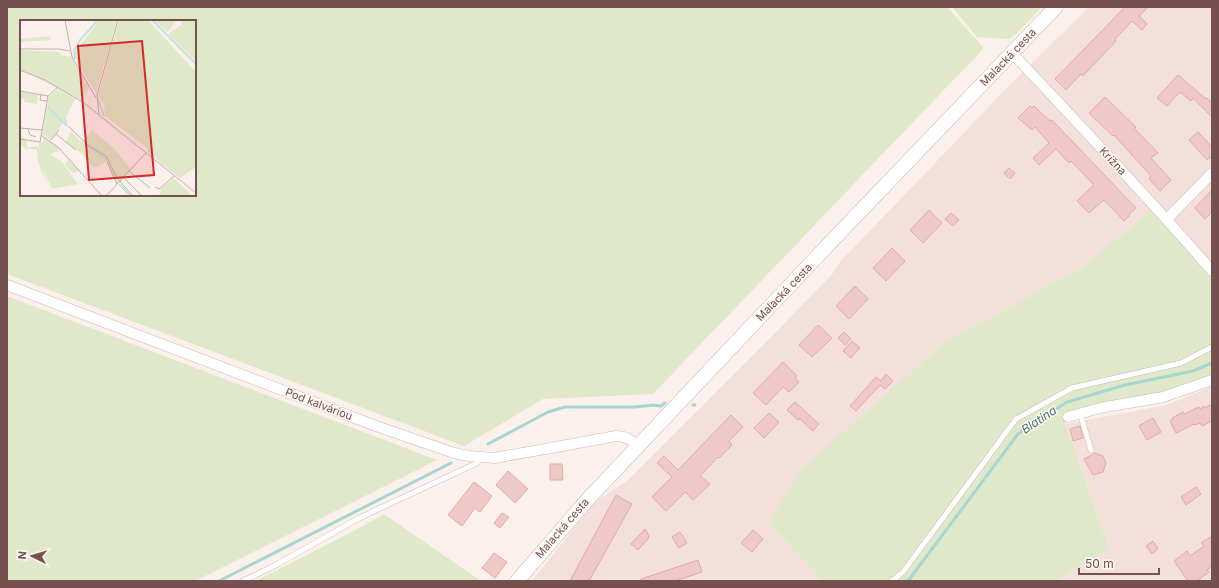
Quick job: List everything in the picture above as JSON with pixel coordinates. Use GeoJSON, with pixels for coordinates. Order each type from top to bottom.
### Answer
{"type":"FeatureCollection","features":[{"type":"Feature","properties":{"kind":"main road","name":"Malacká cesta"},"geometry":{"type":"LineString","coordinates":[[516,581],[589,498],[684,397],[1056,7]]}},
{"type":"Feature","properties":{"kind":"street","name":"Krížna"},"geometry":{"type":"LineString","coordinates":[[1012,53],[1095,141],[1212,270]]}},
{"type":"Feature","properties":{"kind":"street"},"geometry":{"type":"LineString","coordinates":[[1166,219],[1212,172]]}},
{"type":"Feature","properties":{"kind":"street","name":"Pod kalváriou"},"geometry":{"type":"LineString","coordinates":[[7,285],[402,435],[454,453],[483,458],[494,458],[616,436],[628,438],[638,446]]}},
{"type":"Feature","properties":{"kind":"street"},"geometry":{"type":"LineString","coordinates":[[1068,417],[1100,408],[1163,397],[1212,380]]}},
{"type":"Feature","properties":{"kind":"lane"},"geometry":{"type":"LineString","coordinates":[[892,581],[903,572],[1016,419],[1072,388],[1181,362],[1212,347]]}},
{"type":"Feature","properties":{"kind":"lane"},"geometry":{"type":"LineString","coordinates":[[1080,414],[1091,450]]}},
{"type":"Feature","properties":{"kind":"lane"},"geometry":{"type":"LineString","coordinates":[[243,581],[276,565],[359,518],[474,464],[483,458]]}},
{"type":"Feature","properties":{"kind":"shaded area"},"geometry":{"type":"Polygon","coordinates":[[[1089,7],[1212,7],[1212,266],[1158,204],[1084,266],[947,341],[768,523],[823,581],[532,581],[595,502],[627,481],[777,331],[833,273],[840,262],[1004,91],[1089,7]]]}},
{"type":"Feature","properties":{"kind":"shaded area"},"geometry":{"type":"Polygon","coordinates":[[[1212,386],[1212,581],[1057,581],[1109,548],[1066,424],[1167,405],[1212,386]]]}},
{"type":"Feature","properties":{"kind":"green space"},"geometry":{"type":"Polygon","coordinates":[[[7,7],[947,7],[984,48],[653,394],[543,399],[464,446],[7,274],[7,7]]]}},
{"type":"Feature","properties":{"kind":"green space"},"geometry":{"type":"Polygon","coordinates":[[[952,7],[1042,7],[1016,34],[1009,39],[977,37],[952,7]]]}},
{"type":"Feature","properties":{"kind":"green space"},"geometry":{"type":"Polygon","coordinates":[[[1158,204],[1212,267],[1212,380],[1068,417],[1066,424],[1109,548],[1057,581],[823,581],[768,523],[802,468],[947,341],[1084,266],[1158,204]]]}},
{"type":"Feature","properties":{"kind":"green space"},"geometry":{"type":"Polygon","coordinates":[[[7,296],[437,460],[195,581],[7,581],[7,296]]]}},
{"type":"Feature","properties":{"kind":"green space"},"geometry":{"type":"Polygon","coordinates":[[[384,514],[481,581],[256,581],[365,525],[384,514]]]}},
{"type":"Feature","properties":{"kind":"building"},"geometry":{"type":"Polygon","coordinates":[[[1125,7],[1148,7],[1139,16],[1147,24],[1142,30],[1132,21],[1115,39],[1116,41],[1083,76],[1081,74],[1066,90],[1055,79],[1125,7]]]}},
{"type":"Feature","properties":{"kind":"building"},"geometry":{"type":"Polygon","coordinates":[[[1178,75],[1212,103],[1212,117],[1193,98],[1191,101],[1180,92],[1167,106],[1157,98],[1178,75]]]}},
{"type":"Feature","properties":{"kind":"building"},"geometry":{"type":"Polygon","coordinates":[[[1105,97],[1136,127],[1134,128],[1158,153],[1151,158],[1171,180],[1160,191],[1149,179],[1151,176],[1114,135],[1113,136],[1089,113],[1105,97]]]}},
{"type":"Feature","properties":{"kind":"building"},"geometry":{"type":"Polygon","coordinates":[[[1030,106],[1032,108],[1034,106],[1050,121],[1052,120],[1136,208],[1124,221],[1104,200],[1089,213],[1077,201],[1094,185],[1071,161],[1069,163],[1056,149],[1039,165],[1033,158],[1049,143],[1035,127],[1032,130],[1018,118],[1030,106]]]}},
{"type":"Feature","properties":{"kind":"building"},"geometry":{"type":"Polygon","coordinates":[[[1198,132],[1212,147],[1212,156],[1207,160],[1189,140],[1198,132]]]}},
{"type":"Feature","properties":{"kind":"building"},"geometry":{"type":"Polygon","coordinates":[[[1009,168],[1015,173],[1010,179],[1004,173],[1009,168]]]}},
{"type":"Feature","properties":{"kind":"building"},"geometry":{"type":"Polygon","coordinates":[[[1212,190],[1212,212],[1205,219],[1195,208],[1212,190]]]}},
{"type":"Feature","properties":{"kind":"building"},"geometry":{"type":"Polygon","coordinates":[[[929,210],[942,223],[923,243],[910,230],[929,210]]]}},
{"type":"Feature","properties":{"kind":"building"},"geometry":{"type":"Polygon","coordinates":[[[951,213],[959,220],[953,226],[945,219],[951,213]]]}},
{"type":"Feature","properties":{"kind":"building"},"geometry":{"type":"Polygon","coordinates":[[[892,248],[905,261],[886,281],[873,268],[892,248]]]}},
{"type":"Feature","properties":{"kind":"building"},"geometry":{"type":"Polygon","coordinates":[[[855,286],[868,299],[849,319],[836,306],[855,286]]]}},
{"type":"Feature","properties":{"kind":"building"},"geometry":{"type":"Polygon","coordinates":[[[818,325],[832,338],[812,357],[799,345],[818,325]]]}},
{"type":"Feature","properties":{"kind":"building"},"geometry":{"type":"Polygon","coordinates":[[[844,332],[851,339],[845,345],[838,338],[844,332]]]}},
{"type":"Feature","properties":{"kind":"building"},"geometry":{"type":"Polygon","coordinates":[[[852,341],[860,348],[851,358],[843,351],[852,341]]]}},
{"type":"Feature","properties":{"kind":"building"},"geometry":{"type":"Polygon","coordinates":[[[783,362],[797,376],[795,378],[799,382],[789,392],[783,387],[766,405],[753,393],[783,362]]]}},
{"type":"Feature","properties":{"kind":"building"},"geometry":{"type":"Polygon","coordinates":[[[886,374],[893,381],[885,389],[880,385],[856,411],[850,406],[876,377],[881,381],[886,374]]]}},
{"type":"Feature","properties":{"kind":"building"},"geometry":{"type":"Polygon","coordinates":[[[795,402],[819,424],[813,431],[787,410],[795,402]]]}},
{"type":"Feature","properties":{"kind":"building"},"geometry":{"type":"Polygon","coordinates":[[[1212,404],[1212,421],[1202,426],[1200,423],[1194,424],[1176,433],[1170,421],[1173,419],[1172,418],[1183,412],[1184,414],[1199,407],[1200,409],[1204,406],[1205,408],[1212,404]]]}},
{"type":"Feature","properties":{"kind":"building"},"geometry":{"type":"Polygon","coordinates":[[[769,413],[779,422],[764,438],[754,428],[769,413]]]}},
{"type":"Feature","properties":{"kind":"building"},"geometry":{"type":"Polygon","coordinates":[[[731,415],[743,427],[729,441],[732,445],[700,476],[710,484],[693,500],[685,492],[666,511],[652,497],[672,477],[657,463],[664,456],[678,470],[731,415]]]}},
{"type":"Feature","properties":{"kind":"building"},"geometry":{"type":"Polygon","coordinates":[[[1153,418],[1161,432],[1147,440],[1139,426],[1153,418]]]}},
{"type":"Feature","properties":{"kind":"building"},"geometry":{"type":"Polygon","coordinates":[[[1080,426],[1083,438],[1073,441],[1070,429],[1080,426]]]}},
{"type":"Feature","properties":{"kind":"building"},"geometry":{"type":"Polygon","coordinates":[[[1095,453],[1103,456],[1106,463],[1103,472],[1093,475],[1084,459],[1095,453]]]}},
{"type":"Feature","properties":{"kind":"building"},"geometry":{"type":"Polygon","coordinates":[[[550,464],[562,464],[563,480],[550,480],[550,464]]]}},
{"type":"Feature","properties":{"kind":"building"},"geometry":{"type":"Polygon","coordinates":[[[508,471],[528,489],[515,503],[496,485],[508,471]]]}},
{"type":"Feature","properties":{"kind":"building"},"geometry":{"type":"Polygon","coordinates":[[[474,482],[492,496],[480,512],[475,508],[462,526],[448,515],[474,482]]]}},
{"type":"Feature","properties":{"kind":"building"},"geometry":{"type":"Polygon","coordinates":[[[1196,487],[1201,494],[1186,505],[1181,497],[1196,487]]]}},
{"type":"Feature","properties":{"kind":"building"},"geometry":{"type":"Polygon","coordinates":[[[616,495],[632,504],[589,581],[570,581],[616,495]]]}},
{"type":"Feature","properties":{"kind":"building"},"geometry":{"type":"Polygon","coordinates":[[[502,513],[509,517],[500,528],[494,523],[502,513]]]}},
{"type":"Feature","properties":{"kind":"building"},"geometry":{"type":"Polygon","coordinates":[[[645,529],[649,536],[648,539],[638,550],[631,544],[645,529]]]}},
{"type":"Feature","properties":{"kind":"building"},"geometry":{"type":"Polygon","coordinates":[[[753,530],[763,539],[752,552],[741,543],[753,530]]]}},
{"type":"Feature","properties":{"kind":"building"},"geometry":{"type":"Polygon","coordinates":[[[680,532],[687,543],[679,548],[672,537],[680,532]]]}},
{"type":"Feature","properties":{"kind":"building"},"geometry":{"type":"Polygon","coordinates":[[[1212,536],[1212,566],[1207,570],[1209,572],[1197,581],[1188,581],[1174,561],[1187,551],[1190,556],[1204,546],[1201,543],[1212,536]]]}},
{"type":"Feature","properties":{"kind":"building"},"geometry":{"type":"Polygon","coordinates":[[[1153,541],[1158,549],[1152,554],[1146,546],[1153,541]]]}},
{"type":"Feature","properties":{"kind":"building"},"geometry":{"type":"Polygon","coordinates":[[[494,553],[507,562],[495,578],[482,568],[494,553]]]}},
{"type":"Feature","properties":{"kind":"building"},"geometry":{"type":"Polygon","coordinates":[[[698,560],[702,572],[675,581],[641,581],[641,579],[698,560]]]}},
{"type":"Feature","properties":{"kind":"waterway","name":"Blatina"},"geometry":{"type":"LineString","coordinates":[[908,581],[1018,434],[1067,402],[1125,385],[1193,371],[1212,363]]}},
{"type":"Feature","properties":{"kind":"waterway"},"geometry":{"type":"LineString","coordinates":[[488,444],[548,412],[565,407],[661,406],[665,403]]}},
{"type":"Feature","properties":{"kind":"waterway"},"geometry":{"type":"LineString","coordinates":[[219,581],[451,463]]}}]}
